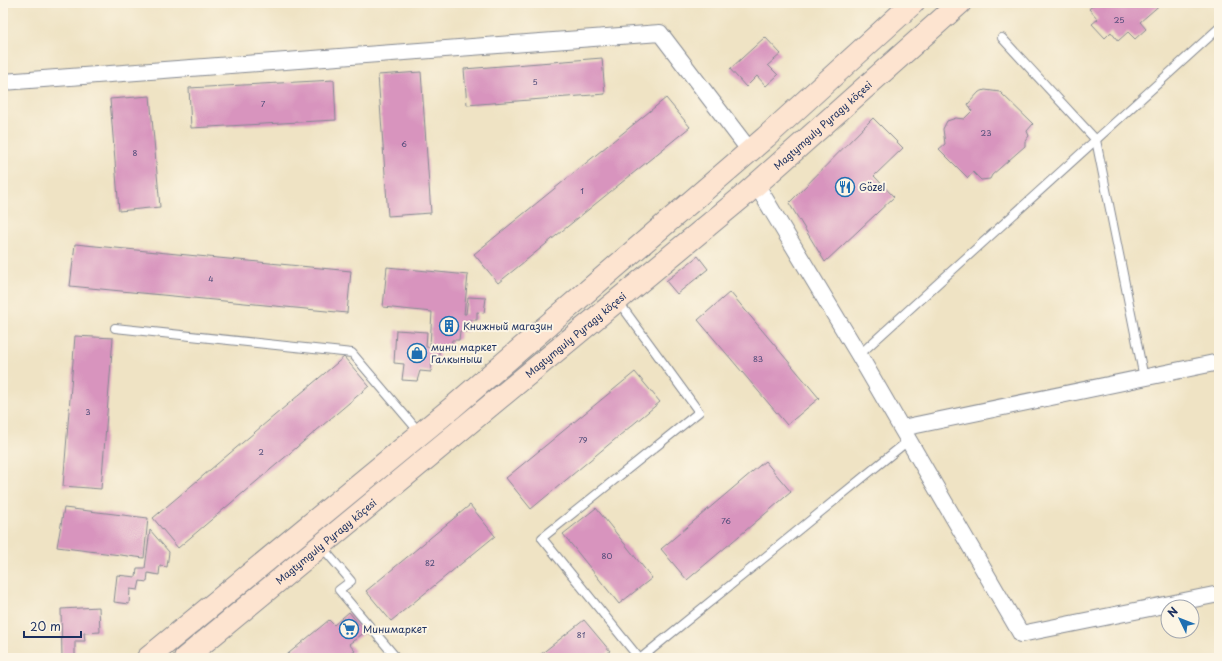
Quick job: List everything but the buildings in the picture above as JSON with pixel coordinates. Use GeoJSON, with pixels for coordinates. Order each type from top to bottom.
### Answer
{"type":"FeatureCollection","features":[{"type":"Feature","properties":{"kind":"main road"},"geometry":{"type":"LineString","coordinates":[[148,658],[421,433],[750,151],[913,3]]}},
{"type":"Feature","properties":{"kind":"main road","name":"Magtymguly Pyragy köçesi"},"geometry":{"type":"LineString","coordinates":[[185,658],[756,184],[960,3]]}},
{"type":"Feature","properties":{"kind":"street"},"geometry":{"type":"LineString","coordinates":[[3,82],[660,33],[750,151]]}},
{"type":"Feature","properties":{"kind":"street"},"geometry":{"type":"LineString","coordinates":[[756,184],[859,355],[1021,634],[1219,594]]}},
{"type":"Feature","properties":{"kind":"street"},"geometry":{"type":"LineString","coordinates":[[905,434],[1219,362]]}},
{"type":"Feature","properties":{"kind":"lane"},"geometry":{"type":"LineString","coordinates":[[859,355],[1219,28]]}},
{"type":"Feature","properties":{"kind":"lane"},"geometry":{"type":"LineString","coordinates":[[1002,38],[1096,140],[1144,378]]}},
{"type":"Feature","properties":{"kind":"lane"},"geometry":{"type":"LineString","coordinates":[[618,300],[699,412],[542,538],[640,658],[905,434]]}},
{"type":"Feature","properties":{"kind":"lane"},"geometry":{"type":"LineString","coordinates":[[115,328],[352,353],[421,433]]}},
{"type":"Feature","properties":{"kind":"lane"},"geometry":{"type":"LineString","coordinates":[[321,546],[351,581],[339,590],[394,655]]}},
{"type":"Feature","properties":{"kind":"place","name":"Gözel"},"geometry":{"type":"Point","coordinates":[845,187]}},
{"type":"Feature","properties":{"kind":"place","name":"Книжный магазин"},"geometry":{"type":"Point","coordinates":[449,326]}},
{"type":"Feature","properties":{"kind":"place","name":"мини маркет Галкыныш"},"geometry":{"type":"Point","coordinates":[417,353]}},
{"type":"Feature","properties":{"kind":"place","name":"Минимаркет"},"geometry":{"type":"Point","coordinates":[349,629]}}]}
